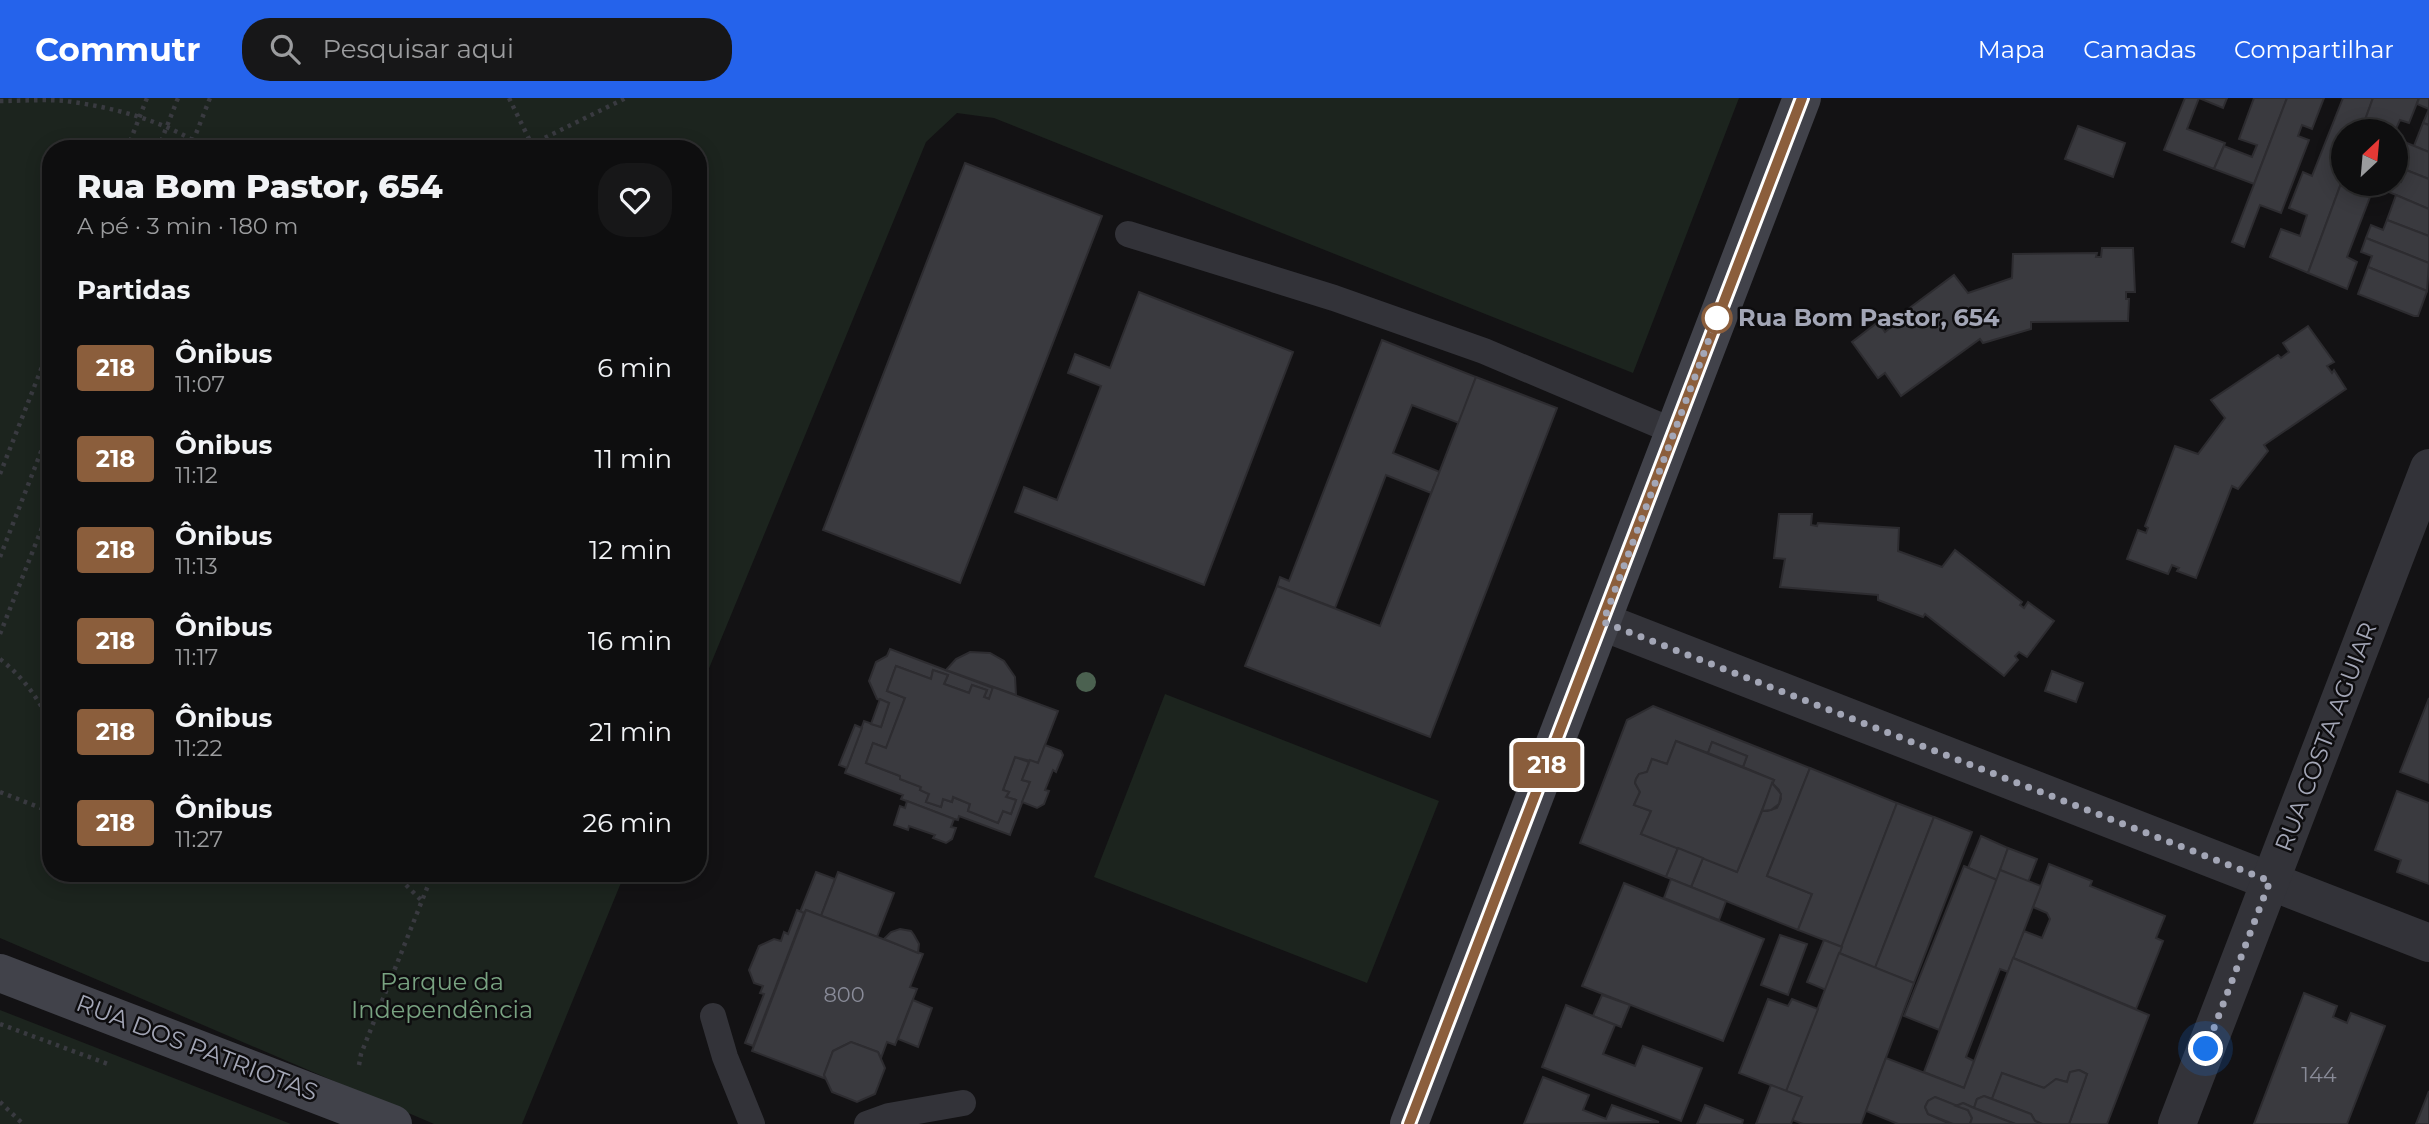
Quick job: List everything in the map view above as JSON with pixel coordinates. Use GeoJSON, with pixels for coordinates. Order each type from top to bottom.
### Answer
{"type":"FeatureCollection","features":[{"type":"Feature","properties":{"kind":"main road"},"geometry":{"type":"LineString","coordinates":[[1409,1124],[1802,98]]}},
{"type":"Feature","properties":{"kind":"main road","name":"RUA DOS PATRIOTAS"},"geometry":{"type":"LineString","coordinates":[[0,973],[393,1124]]}},
{"type":"Feature","properties":{"kind":"street","name":"RUA COSTA AGUIAR"},"geometry":{"type":"LineString","coordinates":[[2177,1124],[2429,468]]}},
{"type":"Feature","properties":{"kind":"street"},"geometry":{"type":"LineString","coordinates":[[1603,622],[2429,943]]}},
{"type":"Feature","properties":{"kind":"lane"},"geometry":{"type":"LineString","coordinates":[[1128,234],[1334,298],[1471,346],[1673,431]]}},
{"type":"Feature","properties":{"kind":"lane"},"geometry":{"type":"LineString","coordinates":[[713,1016],[725,1057],[752,1124]]}},
{"type":"Feature","properties":{"kind":"lane"},"geometry":{"type":"LineString","coordinates":[[867,1124],[889,1116],[962,1103]]}},
{"type":"Feature","properties":{"kind":"path"},"geometry":{"type":"LineString","coordinates":[[130,140],[146,98]]}},
{"type":"Feature","properties":{"kind":"path"},"geometry":{"type":"LineString","coordinates":[[162,140],[178,98]]}},
{"type":"Feature","properties":{"kind":"path"},"geometry":{"type":"LineString","coordinates":[[0,101],[64,101],[139,117],[194,140],[210,98]]}},
{"type":"Feature","properties":{"kind":"path"},"geometry":{"type":"LineString","coordinates":[[509,98],[530,140]]}},
{"type":"Feature","properties":{"kind":"path"},"geometry":{"type":"LineString","coordinates":[[545,140],[626,98]]}},
{"type":"Feature","properties":{"kind":"path"},"geometry":{"type":"LineString","coordinates":[[0,474],[42,367]]}},
{"type":"Feature","properties":{"kind":"path"},"geometry":{"type":"LineString","coordinates":[[0,557],[42,449]]}},
{"type":"Feature","properties":{"kind":"path"},"geometry":{"type":"LineString","coordinates":[[0,634],[42,528]]}},
{"type":"Feature","properties":{"kind":"path"},"geometry":{"type":"LineString","coordinates":[[0,659],[17,672],[42,707]]}},
{"type":"Feature","properties":{"kind":"path"},"geometry":{"type":"LineString","coordinates":[[0,792],[42,808]]}},
{"type":"Feature","properties":{"kind":"path"},"geometry":{"type":"LineString","coordinates":[[403,882],[422,901]]}},
{"type":"Feature","properties":{"kind":"path"},"geometry":{"type":"LineString","coordinates":[[351,1108],[361,1054],[429,882]]}},
{"type":"Feature","properties":{"kind":"path"},"geometry":{"type":"LineString","coordinates":[[0,1102],[23,1124]]}},
{"type":"Feature","properties":{"kind":"green space","name":"Parque da Independência"},"geometry":{"type":"Polygon","coordinates":[[[0,98],[1739,98],[1633,373],[994,118],[957,113],[926,142],[707,673],[707,140],[42,140],[42,882],[621,882],[522,1124],[434,1124],[0,938],[0,98]]]}},
{"type":"Feature","properties":{"kind":"green space"},"geometry":{"type":"Polygon","coordinates":[[[1165,694],[1439,801],[1367,983],[1094,877],[1165,694]]]}},
{"type":"Feature","properties":{"kind":"green space"},"geometry":{"type":"Polygon","coordinates":[[[0,1010],[291,1124],[0,1124],[0,1010]]]}},
{"type":"Feature","properties":{"kind":"building"},"geometry":{"type":"Polygon","coordinates":[[[2185,98],[2199,98],[2187,129],[2225,143],[2214,169],[2164,150],[2185,98]]]}},
{"type":"Feature","properties":{"kind":"building"},"geometry":{"type":"Polygon","coordinates":[[[2199,98],[2227,98],[2223,108],[2199,98]]]}},
{"type":"Feature","properties":{"kind":"building"},"geometry":{"type":"Polygon","coordinates":[[[2254,98],[2287,98],[2254,184],[2214,169],[2224,146],[2252,157],[2257,145],[2239,139],[2254,98]]]}},
{"type":"Feature","properties":{"kind":"building"},"geometry":{"type":"Polygon","coordinates":[[[2287,98],[2324,98],[2312,129],[2302,125],[2298,136],[2309,140],[2281,213],[2260,205],[2244,247],[2232,242],[2287,98]]]}},
{"type":"Feature","properties":{"kind":"building"},"geometry":{"type":"Polygon","coordinates":[[[2343,98],[2373,98],[2365,119],[2335,119],[2343,98]]]}},
{"type":"Feature","properties":{"kind":"building"},"geometry":{"type":"Polygon","coordinates":[[[2373,98],[2419,98],[2409,123],[2408,119],[2365,119],[2373,98]]]}},
{"type":"Feature","properties":{"kind":"building"},"geometry":{"type":"Polygon","coordinates":[[[2419,98],[2429,98],[2429,109],[2417,104],[2419,98]]]}},
{"type":"Feature","properties":{"kind":"building"},"geometry":{"type":"Polygon","coordinates":[[[2429,109],[2429,125],[2423,123],[2429,109]]]}},
{"type":"Feature","properties":{"kind":"building"},"geometry":{"type":"Polygon","coordinates":[[[2423,123],[2429,125],[2429,152],[2414,146],[2423,123]]]}},
{"type":"Feature","properties":{"kind":"building"},"geometry":{"type":"Polygon","coordinates":[[[2078,126],[2125,143],[2113,177],[2065,159],[2078,126]]]}},
{"type":"Feature","properties":{"kind":"building"},"geometry":{"type":"Polygon","coordinates":[[[2331,128],[2331,196],[2336,196],[2308,273],[2270,257],[2281,229],[2300,236],[2307,215],[2289,208],[2303,172],[2312,176],[2331,128]]]}},
{"type":"Feature","properties":{"kind":"building"},"geometry":{"type":"Polygon","coordinates":[[[2408,143],[2429,152],[2429,179],[2408,171],[2408,143]]]}},
{"type":"Feature","properties":{"kind":"building"},"geometry":{"type":"Polygon","coordinates":[[[965,163],[1102,216],[960,583],[823,530],[965,163]]]}},
{"type":"Feature","properties":{"kind":"building"},"geometry":{"type":"Polygon","coordinates":[[[2408,171],[2429,179],[2429,209],[2398,196],[2408,196],[2408,171]]]}},
{"type":"Feature","properties":{"kind":"building"},"geometry":{"type":"Polygon","coordinates":[[[2336,196],[2370,196],[2347,257],[2357,262],[2347,289],[2308,273],[2336,196]]]}},
{"type":"Feature","properties":{"kind":"building"},"geometry":{"type":"Polygon","coordinates":[[[2396,196],[2398,196],[2429,209],[2429,236],[2387,220],[2396,196]]]}},
{"type":"Feature","properties":{"kind":"building"},"geometry":{"type":"Polygon","coordinates":[[[2387,220],[2429,236],[2429,263],[2366,238],[2371,225],[2383,230],[2387,220]]]}},
{"type":"Feature","properties":{"kind":"building"},"geometry":{"type":"Polygon","coordinates":[[[2366,238],[2429,263],[2427,291],[2368,267],[2372,256],[2361,252],[2366,238]]]}},
{"type":"Feature","properties":{"kind":"building"},"geometry":{"type":"Polygon","coordinates":[[[2102,248],[2133,248],[2135,292],[2126,292],[2126,299],[2129,299],[2128,321],[2031,322],[2031,329],[1983,343],[1980,339],[1901,396],[1885,373],[1878,378],[1852,342],[1878,322],[1885,332],[1890,328],[1888,324],[1954,275],[1968,293],[2012,278],[2013,254],[2097,253],[2096,257],[2101,257],[2102,248]]]}},
{"type":"Feature","properties":{"kind":"building"},"geometry":{"type":"Polygon","coordinates":[[[2368,267],[2427,291],[2418,316],[2358,294],[2368,267]]]}},
{"type":"Feature","properties":{"kind":"building"},"geometry":{"type":"Polygon","coordinates":[[[1139,292],[1293,352],[1204,585],[1015,512],[1024,487],[1057,500],[1101,386],[1068,373],[1075,354],[1110,368],[1139,292]]]}},
{"type":"Feature","properties":{"kind":"building"},"geometry":{"type":"Polygon","coordinates":[[[2308,326],[2334,362],[2327,366],[2332,373],[2334,370],[2346,389],[2264,445],[2268,451],[2238,489],[2232,486],[2196,578],[2177,571],[2179,568],[2172,565],[2168,574],[2127,559],[2138,530],[2146,533],[2148,528],[2145,526],[2175,446],[2198,454],[2225,418],[2211,400],[2278,355],[2281,358],[2289,352],[2283,343],[2308,326]]]}},
{"type":"Feature","properties":{"kind":"building"},"geometry":{"type":"Polygon","coordinates":[[[1382,340],[1476,377],[1459,423],[1412,405],[1393,453],[1440,472],[1431,493],[1386,475],[1335,608],[1277,586],[1280,577],[1289,581],[1382,340]]]}},
{"type":"Feature","properties":{"kind":"building"},"geometry":{"type":"Polygon","coordinates":[[[1476,377],[1557,408],[1430,737],[1245,666],[1277,586],[1380,626],[1476,377]]]}},
{"type":"Feature","properties":{"kind":"building"},"geometry":{"type":"Polygon","coordinates":[[[1779,514],[1812,514],[1811,525],[1817,526],[1818,523],[1899,528],[1898,551],[1942,567],[1955,550],[2022,602],[2020,605],[2024,608],[2028,602],[2054,621],[2027,657],[2019,652],[2015,656],[2018,660],[2004,676],[1925,614],[1923,617],[1878,600],[1878,595],[1780,587],[1785,559],[1774,558],[1779,514]]]}},
{"type":"Feature","properties":{"kind":"building"},"geometry":{"type":"Polygon","coordinates":[[[890,649],[993,688],[989,699],[984,697],[987,690],[972,685],[969,693],[944,684],[948,675],[933,670],[931,679],[896,666],[887,691],[905,698],[886,748],[873,743],[866,763],[921,787],[920,790],[929,794],[926,802],[941,807],[943,799],[952,802],[953,797],[970,804],[968,811],[998,823],[1003,811],[1011,814],[1016,800],[1006,797],[1009,792],[1003,790],[1015,757],[1029,762],[1022,780],[1030,782],[1010,835],[959,816],[958,820],[954,819],[901,799],[903,795],[845,773],[864,721],[881,727],[889,703],[877,699],[869,681],[876,662],[887,656],[890,649]]]}},
{"type":"Feature","properties":{"kind":"building"},"geometry":{"type":"Polygon","coordinates":[[[970,652],[990,653],[1004,661],[1015,677],[1016,695],[946,670],[956,659],[970,652]]]}},
{"type":"Feature","properties":{"kind":"building"},"geometry":{"type":"Polygon","coordinates":[[[896,666],[931,679],[933,670],[948,675],[944,684],[969,693],[972,685],[987,690],[984,697],[989,699],[993,687],[1058,711],[1038,763],[1015,757],[1003,790],[1009,792],[1006,797],[1016,800],[1011,814],[1003,811],[998,823],[968,811],[970,804],[953,797],[952,802],[943,799],[941,807],[926,802],[929,794],[920,790],[921,787],[866,763],[873,743],[886,748],[905,698],[887,691],[896,666]]]}},
{"type":"Feature","properties":{"kind":"building"},"geometry":{"type":"Polygon","coordinates":[[[2052,671],[2083,683],[2076,702],[2045,691],[2052,671]]]}},
{"type":"Feature","properties":{"kind":"building"},"geometry":{"type":"Polygon","coordinates":[[[2429,698],[2429,783],[2400,772],[2429,698]]]}},
{"type":"Feature","properties":{"kind":"building"},"geometry":{"type":"Polygon","coordinates":[[[880,699],[889,703],[881,727],[871,724],[880,699]]]}},
{"type":"Feature","properties":{"kind":"building"},"geometry":{"type":"Polygon","coordinates":[[[1653,706],[1810,768],[1767,876],[1812,894],[1798,930],[1691,887],[1703,858],[1737,872],[1762,811],[1777,808],[1781,799],[1779,790],[1772,783],[1774,780],[1743,767],[1747,756],[1712,742],[1708,753],[1676,741],[1667,764],[1652,759],[1647,772],[1639,774],[1636,779],[1635,783],[1640,792],[1634,805],[1651,811],[1641,834],[1678,848],[1666,877],[1580,843],[1627,720],[1653,706]]]}},
{"type":"Feature","properties":{"kind":"building"},"geometry":{"type":"Polygon","coordinates":[[[855,725],[862,728],[847,768],[839,765],[855,725]]]}},
{"type":"Feature","properties":{"kind":"building"},"geometry":{"type":"Polygon","coordinates":[[[1676,741],[1774,780],[1737,872],[1641,834],[1651,811],[1634,805],[1640,792],[1635,783],[1636,779],[1639,774],[1647,772],[1652,759],[1667,764],[1676,741]]]}},
{"type":"Feature","properties":{"kind":"building"},"geometry":{"type":"Polygon","coordinates":[[[1712,742],[1747,756],[1743,767],[1708,753],[1712,742]]]}},
{"type":"Feature","properties":{"kind":"building"},"geometry":{"type":"Polygon","coordinates":[[[1045,745],[1061,751],[1063,755],[1045,790],[1049,791],[1044,804],[1037,808],[1022,802],[1030,782],[1022,780],[1030,760],[1038,763],[1045,745]]]}},
{"type":"Feature","properties":{"kind":"building"},"geometry":{"type":"Polygon","coordinates":[[[1810,768],[1897,803],[1842,947],[1798,930],[1812,894],[1767,876],[1810,768]]]}},
{"type":"Feature","properties":{"kind":"building"},"geometry":{"type":"Polygon","coordinates":[[[1772,783],[1781,794],[1779,804],[1771,810],[1762,811],[1772,783]]]}},
{"type":"Feature","properties":{"kind":"building"},"geometry":{"type":"Polygon","coordinates":[[[2397,791],[2429,803],[2429,884],[2397,872],[2401,860],[2375,850],[2397,791]]]}},
{"type":"Feature","properties":{"kind":"building"},"geometry":{"type":"Polygon","coordinates":[[[907,801],[954,819],[951,827],[956,828],[952,839],[946,843],[933,838],[935,835],[909,826],[908,830],[894,825],[900,806],[905,808],[907,801]]]}},
{"type":"Feature","properties":{"kind":"building"},"geometry":{"type":"Polygon","coordinates":[[[1897,803],[1934,817],[1875,968],[1839,953],[1897,803]]]}},
{"type":"Feature","properties":{"kind":"building"},"geometry":{"type":"Polygon","coordinates":[[[1934,817],[1972,832],[1914,983],[1875,968],[1934,817]]]}},
{"type":"Feature","properties":{"kind":"building"},"geometry":{"type":"Polygon","coordinates":[[[1981,836],[2008,848],[1997,880],[1968,868],[1981,836]]]}},
{"type":"Feature","properties":{"kind":"building"},"geometry":{"type":"Polygon","coordinates":[[[1678,848],[1703,858],[1691,887],[1666,877],[1678,848]]]}},
{"type":"Feature","properties":{"kind":"building"},"geometry":{"type":"Polygon","coordinates":[[[2008,848],[2037,859],[2028,882],[2000,870],[2008,848]]]}},
{"type":"Feature","properties":{"kind":"building"},"geometry":{"type":"Polygon","coordinates":[[[2049,864],[2092,881],[2090,886],[2165,916],[2156,938],[2163,941],[2136,1009],[2013,958],[2024,931],[2042,938],[2050,919],[2047,913],[2033,907],[2049,864]]]}},
{"type":"Feature","properties":{"kind":"building"},"geometry":{"type":"Polygon","coordinates":[[[1964,866],[1997,880],[1939,1030],[1904,1016],[1964,866]]]}},
{"type":"Feature","properties":{"kind":"building"},"geometry":{"type":"Polygon","coordinates":[[[2000,870],[2041,886],[2008,972],[2000,969],[1966,1057],[1974,1061],[1964,1088],[1924,1072],[2000,870]]]}},
{"type":"Feature","properties":{"kind":"building"},"geometry":{"type":"Polygon","coordinates":[[[816,872],[835,879],[821,916],[806,910],[804,913],[800,912],[816,872]]]}},
{"type":"Feature","properties":{"kind":"building"},"geometry":{"type":"Polygon","coordinates":[[[838,872],[894,893],[877,937],[821,916],[838,872]]]}},
{"type":"Feature","properties":{"kind":"building"},"geometry":{"type":"Polygon","coordinates":[[[1671,879],[1726,901],[1719,920],[1664,898],[1671,879]]]}},
{"type":"Feature","properties":{"kind":"building"},"geometry":{"type":"Polygon","coordinates":[[[1624,883],[1764,939],[1723,1041],[1582,986],[1624,883]]]}},
{"type":"Feature","properties":{"kind":"building"},"geometry":{"type":"Polygon","coordinates":[[[797,910],[804,913],[753,1046],[745,1043],[764,994],[760,993],[763,986],[754,983],[749,970],[759,946],[774,939],[781,941],[784,932],[788,934],[797,910]]]}},
{"type":"Feature","properties":{"kind":"building"},"geometry":{"type":"Polygon","coordinates":[[[806,910],[923,954],[910,987],[917,989],[895,1045],[887,1042],[881,1058],[878,1052],[851,1042],[833,1051],[824,1075],[826,1079],[752,1051],[806,910]]]}},
{"type":"Feature","properties":{"kind":"building"},"geometry":{"type":"Polygon","coordinates":[[[900,929],[911,931],[914,935],[919,944],[918,953],[884,939],[891,932],[900,929]]]}},
{"type":"Feature","properties":{"kind":"building"},"geometry":{"type":"Polygon","coordinates":[[[1780,935],[1807,944],[1788,995],[1761,985],[1780,935]]]}},
{"type":"Feature","properties":{"kind":"building"},"geometry":{"type":"Polygon","coordinates":[[[1824,940],[1842,947],[1826,990],[1807,982],[1824,940]]]}},
{"type":"Feature","properties":{"kind":"building"},"geometry":{"type":"Polygon","coordinates":[[[1839,953],[1914,983],[1861,1124],[1803,1124],[1792,1120],[1802,1097],[1786,1091],[1839,953]]]}},
{"type":"Feature","properties":{"kind":"building"},"geometry":{"type":"Polygon","coordinates":[[[2013,958],[2149,1015],[2107,1124],[2069,1124],[2087,1074],[2079,1070],[2070,1072],[2067,1082],[2056,1079],[2044,1088],[2002,1073],[1992,1099],[1984,1096],[1977,1099],[1974,1108],[1963,1103],[1956,1106],[1935,1097],[1928,1101],[1925,1107],[1928,1114],[1950,1124],[1898,1124],[1866,1111],[1886,1058],[1964,1088],[2013,958]]]}},
{"type":"Feature","properties":{"kind":"building"},"geometry":{"type":"Polygon","coordinates":[[[2304,993],[2337,1006],[2333,1017],[2347,1023],[2351,1013],[2385,1026],[2347,1124],[2254,1124],[2304,993]]]}},
{"type":"Feature","properties":{"kind":"building"},"geometry":{"type":"Polygon","coordinates":[[[1602,995],[1630,1005],[1621,1027],[1593,1016],[1602,995]]]}},
{"type":"Feature","properties":{"kind":"building"},"geometry":{"type":"Polygon","coordinates":[[[1768,999],[1788,1006],[1792,999],[1818,1009],[1786,1091],[1739,1073],[1768,999]]]}},
{"type":"Feature","properties":{"kind":"building"},"geometry":{"type":"Polygon","coordinates":[[[913,1000],[932,1008],[918,1047],[898,1039],[913,1000]]]}},
{"type":"Feature","properties":{"kind":"building"},"geometry":{"type":"Polygon","coordinates":[[[1566,1005],[1615,1025],[1603,1054],[1635,1066],[1643,1046],[1702,1068],[1681,1121],[1542,1067],[1566,1005]]]}},
{"type":"Feature","properties":{"kind":"building"},"geometry":{"type":"Polygon","coordinates":[[[851,1042],[878,1052],[885,1068],[875,1094],[857,1102],[832,1092],[824,1075],[833,1051],[851,1042]]]}},
{"type":"Feature","properties":{"kind":"building"},"geometry":{"type":"Polygon","coordinates":[[[2079,1070],[2087,1074],[2069,1124],[2042,1124],[2035,1121],[2031,1114],[1992,1099],[2002,1073],[2044,1088],[2056,1079],[2067,1082],[2070,1072],[2079,1070]]]}},
{"type":"Feature","properties":{"kind":"building"},"geometry":{"type":"Polygon","coordinates":[[[1543,1077],[1589,1095],[1583,1110],[1606,1119],[1612,1105],[1659,1122],[1524,1124],[1543,1077]]]}},
{"type":"Feature","properties":{"kind":"building"},"geometry":{"type":"Polygon","coordinates":[[[1771,1085],[1802,1097],[1791,1124],[1756,1124],[1771,1085]]]}},
{"type":"Feature","properties":{"kind":"building"},"geometry":{"type":"Polygon","coordinates":[[[2429,1091],[2429,1124],[2416,1124],[2429,1091]]]}},
{"type":"Feature","properties":{"kind":"building"},"geometry":{"type":"Polygon","coordinates":[[[1984,1096],[2031,1114],[2035,1121],[2042,1124],[2015,1124],[1974,1108],[1977,1099],[1984,1096]]]}},
{"type":"Feature","properties":{"kind":"building"},"geometry":{"type":"Polygon","coordinates":[[[1935,1097],[1968,1110],[1972,1118],[1970,1124],[1953,1124],[1928,1114],[1925,1107],[1928,1101],[1935,1097]]]}},
{"type":"Feature","properties":{"kind":"building"},"geometry":{"type":"Polygon","coordinates":[[[1963,1103],[2015,1124],[1970,1124],[1972,1118],[1968,1110],[1956,1106],[1963,1103]]]}},
{"type":"Feature","properties":{"kind":"building"},"geometry":{"type":"Polygon","coordinates":[[[1705,1105],[1743,1120],[1742,1124],[1697,1124],[1705,1105]]]}},
{"type":"Feature","properties":{"kind":"bus line","name":"218"},"geometry":{"type":"LineString","coordinates":[[1409,1124],[1802,98]]}},
{"type":"Feature","properties":{"kind":"place","name":"Rua Bom Pastor, 654"},"geometry":{"type":"Point","coordinates":[1717,318]}},
{"type":"Feature","properties":{"kind":"route"},"geometry":{"type":"LineString","coordinates":[[1717,318],[1603,622],[2270,881],[2206,1049]]}}]}
